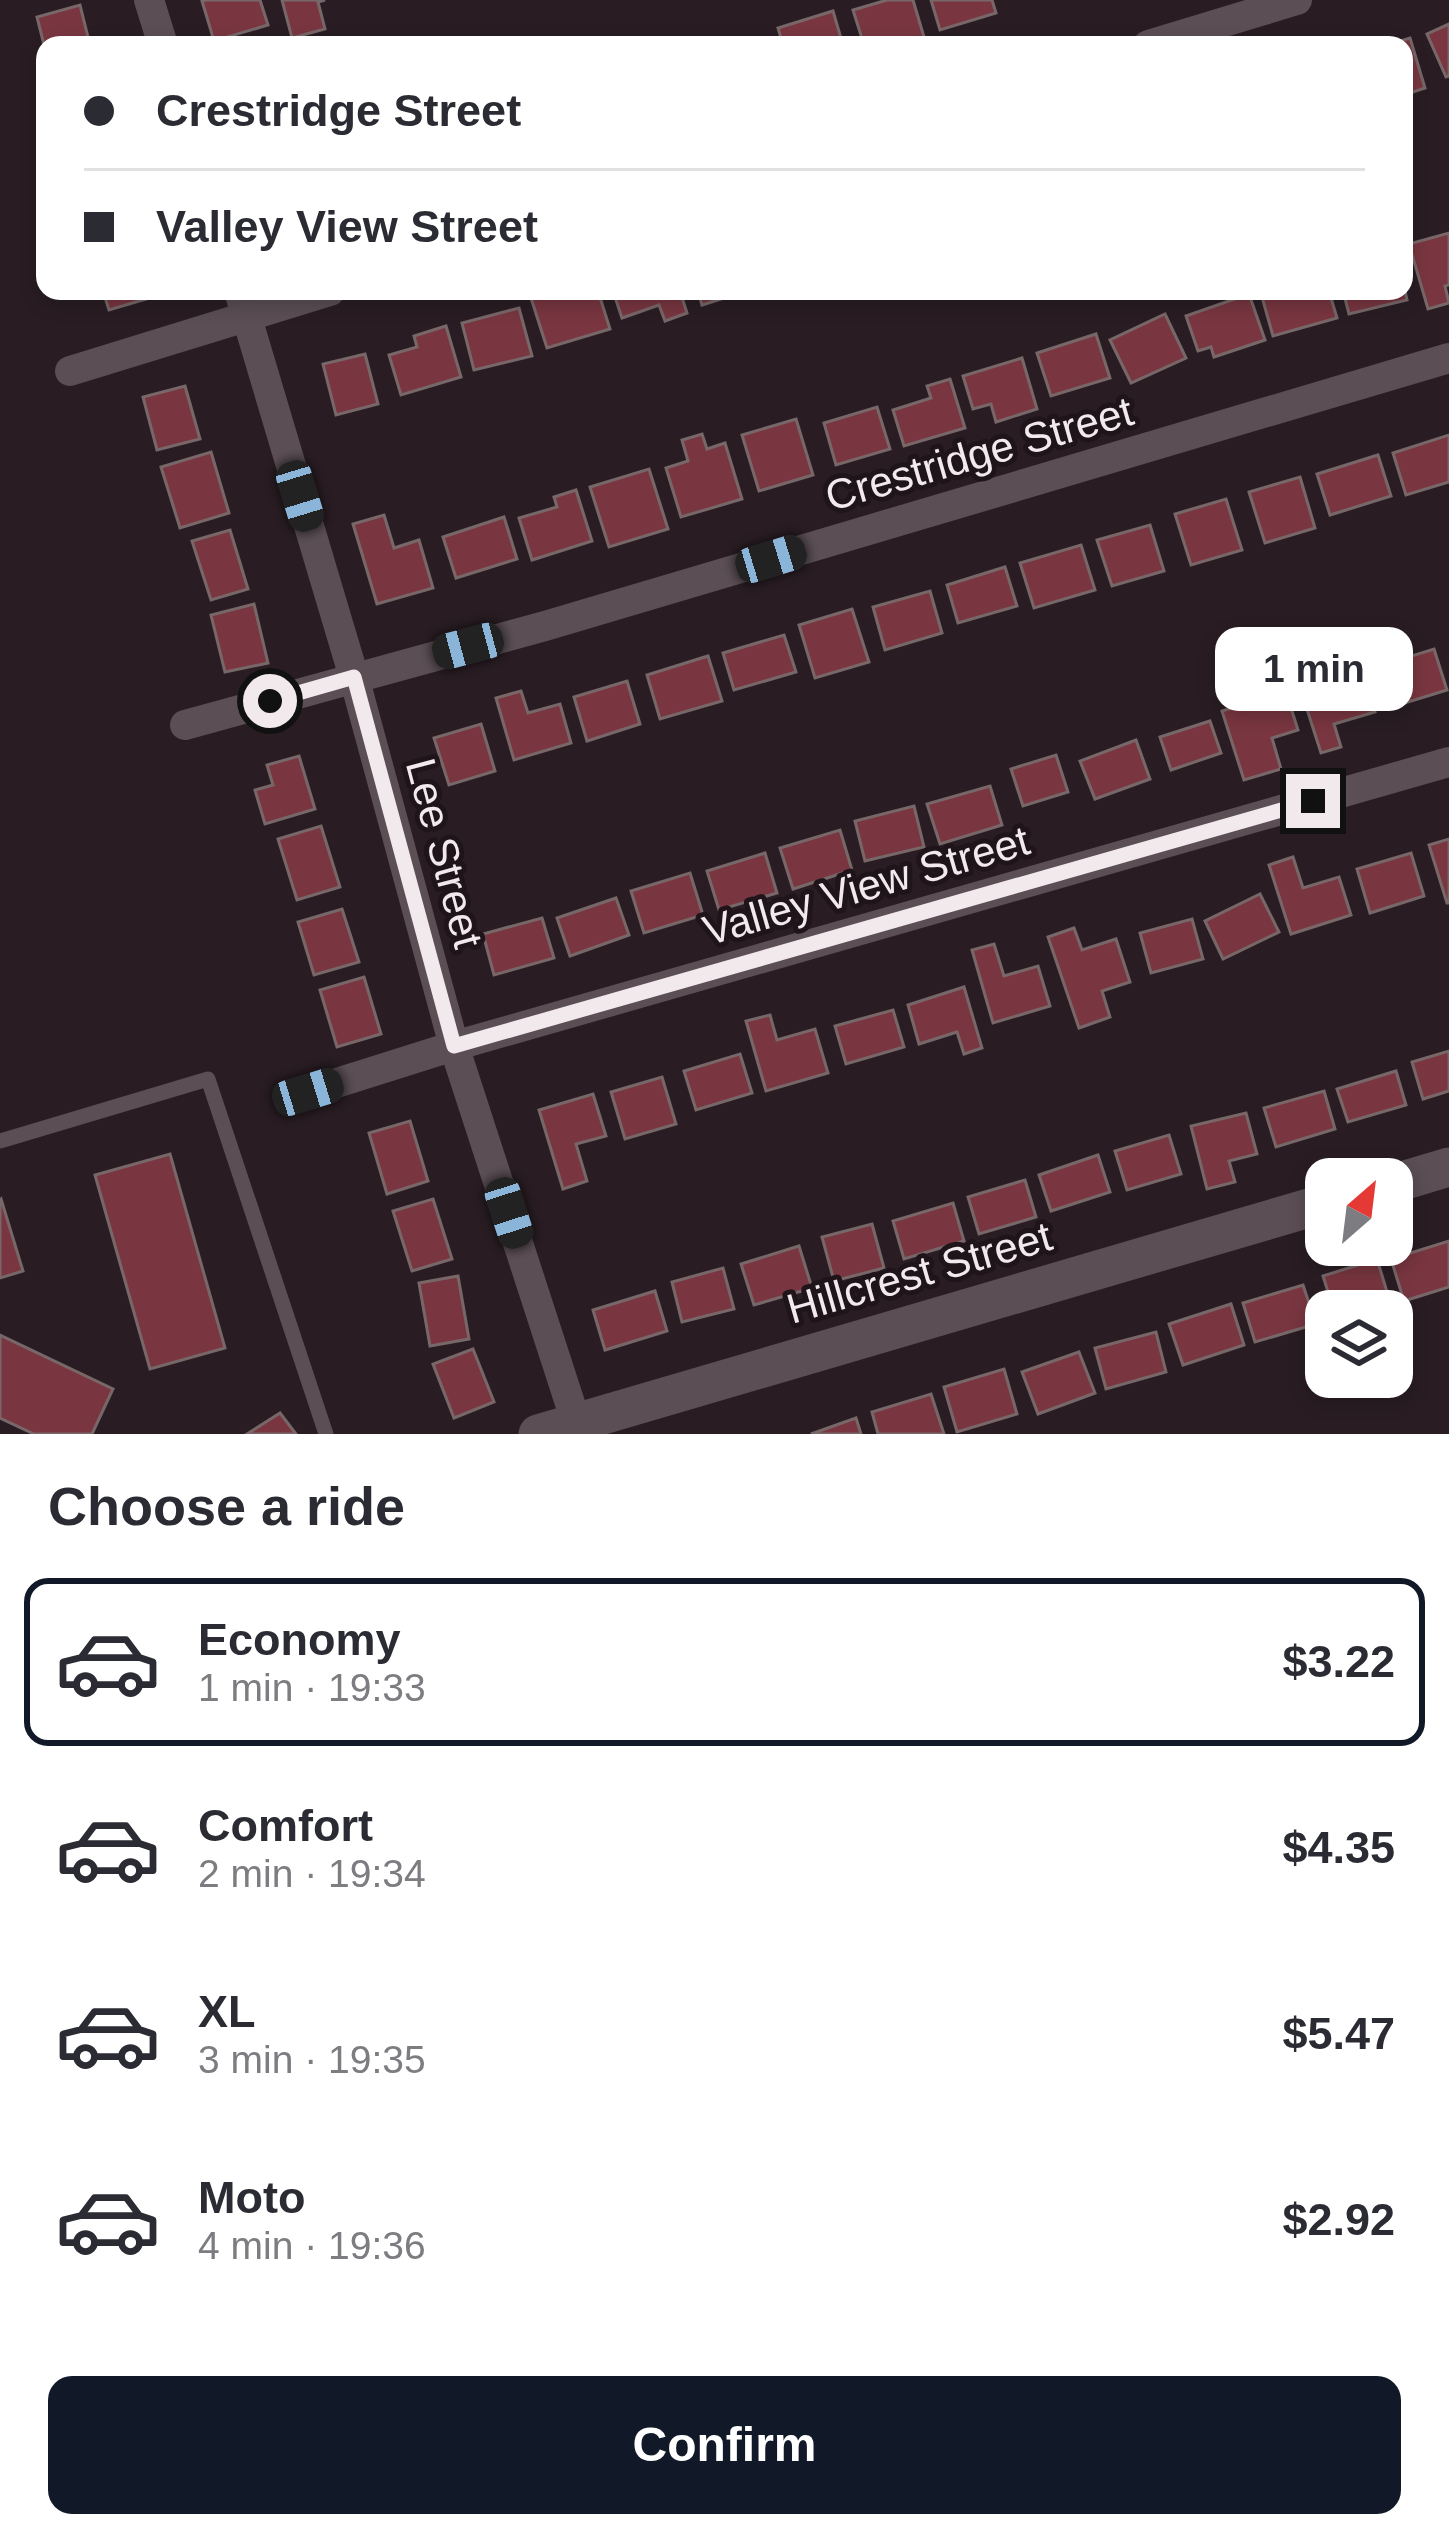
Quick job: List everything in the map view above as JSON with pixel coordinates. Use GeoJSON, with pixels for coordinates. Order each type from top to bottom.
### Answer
{"type":"FeatureCollection","features":[{"type":"Feature","properties":{"kind":"street"},"geometry":{"type":"LineString","coordinates":[[149,0],[160,36]]}},
{"type":"Feature","properties":{"kind":"street"},"geometry":{"type":"LineString","coordinates":[[1178,36],[1298,0]]}},
{"type":"Feature","properties":{"kind":"street"},"geometry":{"type":"LineString","coordinates":[[70,371],[243,303]]}},
{"type":"Feature","properties":{"kind":"street","name":"Lee Street"},"geometry":{"type":"LineString","coordinates":[[243,303],[354,677],[454,1046],[579,1428]]}},
{"type":"Feature","properties":{"kind":"street","name":"Crestridge Street"},"geometry":{"type":"LineString","coordinates":[[185,725],[545,626],[1449,358]]}},
{"type":"Feature","properties":{"kind":"street","name":"Valley View Street"},"geometry":{"type":"LineString","coordinates":[[308,1092],[454,1046],[1449,762]]}},
{"type":"Feature","properties":{"kind":"street"},"geometry":{"type":"LineString","coordinates":[[1413,1178],[1449,1167]]}},
{"type":"Feature","properties":{"kind":"street","name":"Hillcrest Street"},"geometry":{"type":"LineString","coordinates":[[538,1434],[579,1428],[1305,1209]]}},
{"type":"Feature","properties":{"kind":"lane"},"geometry":{"type":"LineString","coordinates":[[0,1141],[208,1079],[326,1434]]}},
{"type":"Feature","properties":{"kind":"building"},"geometry":{"type":"Polygon","coordinates":[[[260,0],[268,25],[212,36],[202,1],[260,0]]]}},
{"type":"Feature","properties":{"kind":"building"},"geometry":{"type":"Polygon","coordinates":[[[282,0],[325,0],[318,2],[325,29],[291,36],[282,0]]]}},
{"type":"Feature","properties":{"kind":"building"},"geometry":{"type":"Polygon","coordinates":[[[887,0],[913,0],[924,36],[861,36],[853,10],[887,0]]]}},
{"type":"Feature","properties":{"kind":"building"},"geometry":{"type":"Polygon","coordinates":[[[931,0],[992,0],[996,13],[940,30],[931,0]]]}},
{"type":"Feature","properties":{"kind":"building"},"geometry":{"type":"Polygon","coordinates":[[[80,5],[88,36],[42,36],[37,17],[80,5]]]}},
{"type":"Feature","properties":{"kind":"building"},"geometry":{"type":"Polygon","coordinates":[[[833,11],[840,36],[780,36],[778,28],[833,11]]]}},
{"type":"Feature","properties":{"kind":"building"},"geometry":{"type":"Polygon","coordinates":[[[1449,24],[1449,76],[1446,77],[1427,34],[1449,24]]]}},
{"type":"Feature","properties":{"kind":"building"},"geometry":{"type":"Polygon","coordinates":[[[1413,48],[1425,88],[1413,92],[1413,48]]]}},
{"type":"Feature","properties":{"kind":"building"},"geometry":{"type":"Polygon","coordinates":[[[1449,233],[1449,285],[1445,286],[1449,303],[1428,309],[1413,243],[1449,233]]]}},
{"type":"Feature","properties":{"kind":"building"},"geometry":{"type":"Polygon","coordinates":[[[106,300],[143,300],[109,310],[106,300]]]}},
{"type":"Feature","properties":{"kind":"building"},"geometry":{"type":"Polygon","coordinates":[[[532,300],[601,300],[610,329],[547,348],[532,300]]]}},
{"type":"Feature","properties":{"kind":"building"},"geometry":{"type":"Polygon","coordinates":[[[616,300],[683,300],[687,313],[665,321],[659,305],[622,318],[616,300]]]}},
{"type":"Feature","properties":{"kind":"building"},"geometry":{"type":"Polygon","coordinates":[[[1232,300],[1251,300],[1265,340],[1214,357],[1211,347],[1198,351],[1186,316],[1232,300]]]}},
{"type":"Feature","properties":{"kind":"building"},"geometry":{"type":"Polygon","coordinates":[[[1263,300],[1332,300],[1337,318],[1273,336],[1263,300]]]}},
{"type":"Feature","properties":{"kind":"building"},"geometry":{"type":"Polygon","coordinates":[[[1345,300],[1407,300],[1349,314],[1345,300]]]}},
{"type":"Feature","properties":{"kind":"building"},"geometry":{"type":"Polygon","coordinates":[[[519,308],[532,356],[474,370],[462,323],[519,308]]]}},
{"type":"Feature","properties":{"kind":"building"},"geometry":{"type":"Polygon","coordinates":[[[1165,314],[1186,358],[1131,383],[1110,340],[1165,314]]]}},
{"type":"Feature","properties":{"kind":"building"},"geometry":{"type":"Polygon","coordinates":[[[446,326],[461,377],[401,395],[389,355],[417,347],[414,336],[446,326]]]}},
{"type":"Feature","properties":{"kind":"building"},"geometry":{"type":"Polygon","coordinates":[[[1096,334],[1110,378],[1051,396],[1037,353],[1096,334]]]}},
{"type":"Feature","properties":{"kind":"building"},"geometry":{"type":"Polygon","coordinates":[[[365,354],[378,404],[336,415],[323,364],[365,354]]]}},
{"type":"Feature","properties":{"kind":"building"},"geometry":{"type":"Polygon","coordinates":[[[1022,358],[1037,409],[996,422],[991,404],[973,409],[963,376],[1022,358]]]}},
{"type":"Feature","properties":{"kind":"building"},"geometry":{"type":"Polygon","coordinates":[[[950,379],[965,428],[904,446],[893,410],[931,398],[927,386],[950,379]]]}},
{"type":"Feature","properties":{"kind":"building"},"geometry":{"type":"Polygon","coordinates":[[[185,386],[200,439],[157,450],[143,397],[185,386]]]}},
{"type":"Feature","properties":{"kind":"building"},"geometry":{"type":"Polygon","coordinates":[[[877,407],[890,449],[836,465],[824,423],[877,407]]]}},
{"type":"Feature","properties":{"kind":"building"},"geometry":{"type":"Polygon","coordinates":[[[796,419],[813,475],[759,491],[742,435],[796,419]]]}},
{"type":"Feature","properties":{"kind":"building"},"geometry":{"type":"Polygon","coordinates":[[[702,434],[707,449],[725,443],[742,499],[681,517],[666,468],[688,461],[682,440],[702,434]]]}},
{"type":"Feature","properties":{"kind":"building"},"geometry":{"type":"Polygon","coordinates":[[[1449,435],[1449,482],[1406,495],[1393,453],[1449,435]]]}},
{"type":"Feature","properties":{"kind":"building"},"geometry":{"type":"Polygon","coordinates":[[[211,452],[229,513],[180,528],[161,467],[211,452]]]}},
{"type":"Feature","properties":{"kind":"building"},"geometry":{"type":"Polygon","coordinates":[[[1378,455],[1391,496],[1330,515],[1317,474],[1378,455]]]}},
{"type":"Feature","properties":{"kind":"building"},"geometry":{"type":"Polygon","coordinates":[[[649,469],[668,529],[609,547],[590,487],[649,469]]]}},
{"type":"Feature","properties":{"kind":"building"},"geometry":{"type":"Polygon","coordinates":[[[1300,477],[1315,528],[1265,543],[1249,492],[1300,477]]]}},
{"type":"Feature","properties":{"kind":"building"},"geometry":{"type":"Polygon","coordinates":[[[576,490],[592,541],[532,560],[519,518],[557,507],[554,497],[576,490]]]}},
{"type":"Feature","properties":{"kind":"building"},"geometry":{"type":"Polygon","coordinates":[[[1226,499],[1242,550],[1191,565],[1175,514],[1226,499]]]}},
{"type":"Feature","properties":{"kind":"building"},"geometry":{"type":"Polygon","coordinates":[[[384,515],[394,548],[419,540],[433,588],[377,604],[353,524],[384,515]]]}},
{"type":"Feature","properties":{"kind":"building"},"geometry":{"type":"Polygon","coordinates":[[[504,517],[517,559],[456,578],[443,537],[504,517]]]}},
{"type":"Feature","properties":{"kind":"building"},"geometry":{"type":"Polygon","coordinates":[[[1150,525],[1164,571],[1112,586],[1097,540],[1150,525]]]}},
{"type":"Feature","properties":{"kind":"building"},"geometry":{"type":"Polygon","coordinates":[[[230,530],[248,589],[211,600],[192,541],[230,530]]]}},
{"type":"Feature","properties":{"kind":"building"},"geometry":{"type":"Polygon","coordinates":[[[1081,545],[1095,590],[1034,608],[1020,563],[1081,545]]]}},
{"type":"Feature","properties":{"kind":"building"},"geometry":{"type":"Polygon","coordinates":[[[1005,567],[1017,606],[958,623],[947,585],[1005,567]]]}},
{"type":"Feature","properties":{"kind":"building"},"geometry":{"type":"Polygon","coordinates":[[[930,591],[942,633],[885,650],[873,607],[930,591]]]}},
{"type":"Feature","properties":{"kind":"building"},"geometry":{"type":"Polygon","coordinates":[[[254,604],[268,663],[225,672],[211,615],[254,604]]]}},
{"type":"Feature","properties":{"kind":"building"},"geometry":{"type":"Polygon","coordinates":[[[852,609],[869,662],[815,678],[799,625],[852,609]]]}},
{"type":"Feature","properties":{"kind":"building"},"geometry":{"type":"Polygon","coordinates":[[[784,635],[796,672],[734,690],[723,653],[784,635]]]}},
{"type":"Feature","properties":{"kind":"building"},"geometry":{"type":"Polygon","coordinates":[[[1434,649],[1447,690],[1389,708],[1376,667],[1434,649]]]}},
{"type":"Feature","properties":{"kind":"building"},"geometry":{"type":"Polygon","coordinates":[[[708,656],[722,701],[660,719],[647,675],[708,656]]]}},
{"type":"Feature","properties":{"kind":"building"},"geometry":{"type":"Polygon","coordinates":[[[1326,665],[1331,683],[1363,673],[1375,712],[1334,724],[1341,747],[1321,753],[1296,675],[1326,665]]]}},
{"type":"Feature","properties":{"kind":"building"},"geometry":{"type":"Polygon","coordinates":[[[627,681],[640,724],[587,741],[574,697],[627,681]]]}},
{"type":"Feature","properties":{"kind":"building"},"geometry":{"type":"Polygon","coordinates":[[[521,691],[528,713],[560,704],[571,743],[514,760],[496,698],[521,691]]]}},
{"type":"Feature","properties":{"kind":"building"},"geometry":{"type":"Polygon","coordinates":[[[1286,692],[1298,730],[1272,738],[1281,769],[1244,780],[1222,711],[1286,692]]]}},
{"type":"Feature","properties":{"kind":"building"},"geometry":{"type":"Polygon","coordinates":[[[1210,721],[1221,753],[1171,770],[1160,737],[1210,721]]]}},
{"type":"Feature","properties":{"kind":"building"},"geometry":{"type":"Polygon","coordinates":[[[481,724],[495,771],[449,785],[434,738],[481,724]]]}},
{"type":"Feature","properties":{"kind":"building"},"geometry":{"type":"Polygon","coordinates":[[[1136,740],[1150,779],[1095,799],[1080,761],[1136,740]]]}},
{"type":"Feature","properties":{"kind":"building"},"geometry":{"type":"Polygon","coordinates":[[[1056,755],[1068,792],[1023,806],[1011,769],[1056,755]]]}},
{"type":"Feature","properties":{"kind":"building"},"geometry":{"type":"Polygon","coordinates":[[[299,756],[315,809],[265,824],[255,790],[273,785],[267,765],[299,756]]]}},
{"type":"Feature","properties":{"kind":"building"},"geometry":{"type":"Polygon","coordinates":[[[990,786],[1002,825],[940,844],[927,804],[990,786]]]}},
{"type":"Feature","properties":{"kind":"building"},"geometry":{"type":"Polygon","coordinates":[[[914,806],[924,847],[865,861],[855,821],[914,806]]]}},
{"type":"Feature","properties":{"kind":"building"},"geometry":{"type":"Polygon","coordinates":[[[321,826],[340,887],[297,900],[278,839],[321,826]]]}},
{"type":"Feature","properties":{"kind":"building"},"geometry":{"type":"Polygon","coordinates":[[[840,830],[852,870],[793,889],[780,848],[840,830]]]}},
{"type":"Feature","properties":{"kind":"building"},"geometry":{"type":"Polygon","coordinates":[[[1449,839],[1449,903],[1447,903],[1429,845],[1449,839]]]}},
{"type":"Feature","properties":{"kind":"building"},"geometry":{"type":"Polygon","coordinates":[[[765,853],[777,893],[719,910],[707,871],[765,853]]]}},
{"type":"Feature","properties":{"kind":"building"},"geometry":{"type":"Polygon","coordinates":[[[1411,853],[1424,896],[1370,913],[1357,869],[1411,853]]]}},
{"type":"Feature","properties":{"kind":"building"},"geometry":{"type":"Polygon","coordinates":[[[1293,857],[1303,888],[1339,877],[1351,915],[1291,934],[1269,865],[1293,857]]]}},
{"type":"Feature","properties":{"kind":"building"},"geometry":{"type":"Polygon","coordinates":[[[690,873],[703,915],[644,933],[631,891],[690,873]]]}},
{"type":"Feature","properties":{"kind":"building"},"geometry":{"type":"Polygon","coordinates":[[[1260,894],[1279,932],[1223,959],[1205,921],[1260,894]]]}},
{"type":"Feature","properties":{"kind":"building"},"geometry":{"type":"Polygon","coordinates":[[[616,898],[629,935],[570,956],[557,918],[616,898]]]}},
{"type":"Feature","properties":{"kind":"building"},"geometry":{"type":"Polygon","coordinates":[[[342,909],[359,962],[314,975],[298,922],[342,909]]]}},
{"type":"Feature","properties":{"kind":"building"},"geometry":{"type":"Polygon","coordinates":[[[542,918],[554,958],[494,975],[483,934],[542,918]]]}},
{"type":"Feature","properties":{"kind":"building"},"geometry":{"type":"Polygon","coordinates":[[[1192,919],[1203,959],[1151,973],[1140,933],[1192,919]]]}},
{"type":"Feature","properties":{"kind":"building"},"geometry":{"type":"Polygon","coordinates":[[[1074,928],[1082,950],[1116,939],[1130,982],[1102,991],[1110,1017],[1079,1028],[1048,937],[1074,928]]]}},
{"type":"Feature","properties":{"kind":"building"},"geometry":{"type":"Polygon","coordinates":[[[994,944],[1004,976],[1038,966],[1050,1006],[993,1023],[972,950],[994,944]]]}},
{"type":"Feature","properties":{"kind":"building"},"geometry":{"type":"Polygon","coordinates":[[[364,977],[381,1034],[337,1047],[320,990],[364,977]]]}},
{"type":"Feature","properties":{"kind":"building"},"geometry":{"type":"Polygon","coordinates":[[[964,987],[982,1048],[964,1054],[957,1032],[919,1044],[908,1005],[964,987]]]}},
{"type":"Feature","properties":{"kind":"building"},"geometry":{"type":"Polygon","coordinates":[[[893,1010],[904,1047],[846,1064],[835,1026],[893,1010]]]}},
{"type":"Feature","properties":{"kind":"building"},"geometry":{"type":"Polygon","coordinates":[[[770,1015],[777,1040],[815,1029],[828,1073],[766,1091],[746,1021],[770,1015]]]}},
{"type":"Feature","properties":{"kind":"building"},"geometry":{"type":"Polygon","coordinates":[[[1449,1051],[1449,1091],[1423,1099],[1412,1062],[1449,1051]]]}},
{"type":"Feature","properties":{"kind":"building"},"geometry":{"type":"Polygon","coordinates":[[[740,1054],[752,1093],[696,1110],[684,1071],[740,1054]]]}},
{"type":"Feature","properties":{"kind":"building"},"geometry":{"type":"Polygon","coordinates":[[[1396,1071],[1406,1105],[1348,1122],[1337,1089],[1396,1071]]]}},
{"type":"Feature","properties":{"kind":"building"},"geometry":{"type":"Polygon","coordinates":[[[662,1077],[676,1124],[625,1139],[611,1092],[662,1077]]]}},
{"type":"Feature","properties":{"kind":"building"},"geometry":{"type":"Polygon","coordinates":[[[1324,1091],[1335,1129],[1276,1147],[1264,1108],[1324,1091]]]}},
{"type":"Feature","properties":{"kind":"building"},"geometry":{"type":"Polygon","coordinates":[[[593,1094],[606,1136],[576,1144],[587,1181],[563,1189],[539,1110],[593,1094]]]}},
{"type":"Feature","properties":{"kind":"building"},"geometry":{"type":"Polygon","coordinates":[[[1246,1113],[1257,1154],[1229,1161],[1235,1182],[1207,1189],[1191,1126],[1246,1113]]]}},
{"type":"Feature","properties":{"kind":"building"},"geometry":{"type":"Polygon","coordinates":[[[410,1121],[428,1181],[387,1194],[369,1133],[410,1121]]]}},
{"type":"Feature","properties":{"kind":"building"},"geometry":{"type":"Polygon","coordinates":[[[1169,1135],[1181,1174],[1127,1190],[1115,1151],[1169,1135]]]}},
{"type":"Feature","properties":{"kind":"building"},"geometry":{"type":"Polygon","coordinates":[[[170,1154],[225,1348],[150,1369],[95,1175],[170,1154]]]}},
{"type":"Feature","properties":{"kind":"building"},"geometry":{"type":"Polygon","coordinates":[[[1098,1155],[1110,1192],[1051,1211],[1039,1175],[1098,1155]]]}},
{"type":"Feature","properties":{"kind":"building"},"geometry":{"type":"Polygon","coordinates":[[[1025,1180],[1036,1217],[979,1234],[968,1197],[1025,1180]]]}},
{"type":"Feature","properties":{"kind":"building"},"geometry":{"type":"Polygon","coordinates":[[[433,1199],[452,1259],[412,1271],[393,1211],[433,1199]]]}},
{"type":"Feature","properties":{"kind":"building"},"geometry":{"type":"Polygon","coordinates":[[[0,1200],[23,1271],[0,1278],[0,1200]]]}},
{"type":"Feature","properties":{"kind":"building"},"geometry":{"type":"Polygon","coordinates":[[[953,1203],[964,1241],[904,1259],[893,1221],[953,1203]]]}},
{"type":"Feature","properties":{"kind":"building"},"geometry":{"type":"Polygon","coordinates":[[[872,1224],[884,1268],[834,1281],[822,1237],[872,1224]]]}},
{"type":"Feature","properties":{"kind":"building"},"geometry":{"type":"Polygon","coordinates":[[[1449,1241],[1449,1287],[1413,1298],[1413,1290],[1401,1290],[1393,1266],[1413,1266],[1413,1252],[1449,1241]]]}},
{"type":"Feature","properties":{"kind":"building"},"geometry":{"type":"Polygon","coordinates":[[[799,1246],[812,1288],[754,1305],[741,1264],[799,1246]]]}},
{"type":"Feature","properties":{"kind":"building"},"geometry":{"type":"Polygon","coordinates":[[[1355,1266],[1379,1266],[1386,1290],[1327,1290],[1323,1276],[1355,1266]]]}},
{"type":"Feature","properties":{"kind":"building"},"geometry":{"type":"Polygon","coordinates":[[[723,1268],[734,1309],[682,1322],[672,1282],[723,1268]]]}},
{"type":"Feature","properties":{"kind":"building"},"geometry":{"type":"Polygon","coordinates":[[[458,1276],[469,1339],[430,1346],[419,1283],[458,1276]]]}},
{"type":"Feature","properties":{"kind":"building"},"geometry":{"type":"Polygon","coordinates":[[[1303,1285],[1305,1327],[1255,1342],[1243,1303],[1303,1285]]]}},
{"type":"Feature","properties":{"kind":"building"},"geometry":{"type":"Polygon","coordinates":[[[655,1291],[667,1331],[605,1350],[593,1310],[655,1291]]]}},
{"type":"Feature","properties":{"kind":"building"},"geometry":{"type":"Polygon","coordinates":[[[1231,1304],[1244,1345],[1183,1365],[1169,1324],[1231,1304]]]}},
{"type":"Feature","properties":{"kind":"building"},"geometry":{"type":"Polygon","coordinates":[[[1156,1332],[1166,1372],[1106,1389],[1095,1348],[1156,1332]]]}},
{"type":"Feature","properties":{"kind":"building"},"geometry":{"type":"Polygon","coordinates":[[[0,1335],[113,1389],[92,1434],[34,1434],[0,1418],[0,1335]]]}},
{"type":"Feature","properties":{"kind":"building"},"geometry":{"type":"Polygon","coordinates":[[[473,1349],[494,1402],[454,1418],[433,1364],[473,1349]]]}},
{"type":"Feature","properties":{"kind":"building"},"geometry":{"type":"Polygon","coordinates":[[[1079,1352],[1095,1393],[1038,1414],[1022,1372],[1079,1352]]]}},
{"type":"Feature","properties":{"kind":"building"},"geometry":{"type":"Polygon","coordinates":[[[1004,1369],[1017,1414],[957,1432],[944,1387],[1004,1369]]]}},
{"type":"Feature","properties":{"kind":"building"},"geometry":{"type":"Polygon","coordinates":[[[931,1394],[944,1434],[878,1434],[872,1412],[931,1394]]]}},
{"type":"Feature","properties":{"kind":"building"},"geometry":{"type":"Polygon","coordinates":[[[280,1413],[296,1434],[247,1434],[280,1413]]]}},
{"type":"Feature","properties":{"kind":"building"},"geometry":{"type":"Polygon","coordinates":[[[856,1418],[861,1434],[811,1434],[856,1418]]]}},
{"type":"Feature","properties":{"kind":"route"},"geometry":{"type":"LineString","coordinates":[[270,701],[354,677],[454,1046],[1313,801]]}}]}
